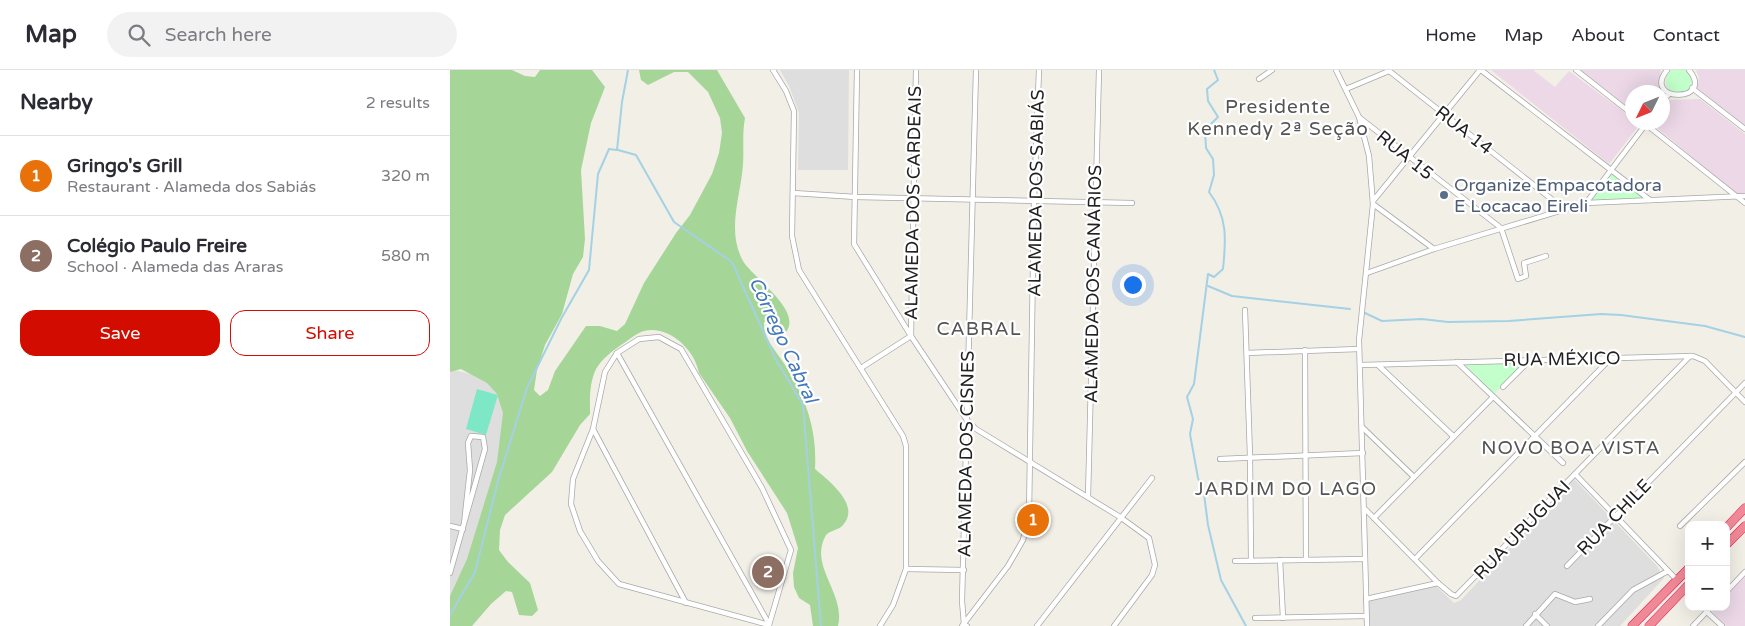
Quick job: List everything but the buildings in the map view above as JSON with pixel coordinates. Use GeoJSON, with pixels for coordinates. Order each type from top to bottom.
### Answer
{"type":"FeatureCollection","features":[{"type":"Feature","properties":{"kind":"highway"},"geometry":{"type":"LineString","coordinates":[[1730,524],[1745,508]]}},
{"type":"Feature","properties":{"kind":"highway"},"geometry":{"type":"LineString","coordinates":[[1730,541],[1745,526]]}},
{"type":"Feature","properties":{"kind":"highway"},"geometry":{"type":"LineString","coordinates":[[1632,626],[1685,572]]}},
{"type":"Feature","properties":{"kind":"highway"},"geometry":{"type":"LineString","coordinates":[[1649,626],[1685,588]]}},
{"type":"Feature","properties":{"kind":"street"},"geometry":{"type":"LineString","coordinates":[[774,70],[789,97],[794,111],[792,236],[799,270],[903,436],[906,446],[906,569],[893,606],[880,626]]}},
{"type":"Feature","properties":{"kind":"street"},"geometry":{"type":"LineString","coordinates":[[858,70],[854,244],[911,336],[967,420],[1031,464],[1120,517],[1149,538],[1155,565],[1152,575],[1114,626]]}},
{"type":"Feature","properties":{"kind":"street","name":"ALAMEDA DOS CARDEAIS"},"geometry":{"type":"LineString","coordinates":[[861,368],[911,336],[912,197],[916,70]]}},
{"type":"Feature","properties":{"kind":"street","name":"ALAMEDA DOS CISNES"},"geometry":{"type":"LineString","coordinates":[[964,625],[976,70]]}},
{"type":"Feature","properties":{"kind":"street","name":"ALAMEDA DOS SABIÁS"},"geometry":{"type":"LineString","coordinates":[[964,625],[1008,566],[1023,540],[1029,514],[1034,201],[1039,70]]}},
{"type":"Feature","properties":{"kind":"street","name":"ALAMEDA DOS CANÁRIOS"},"geometry":{"type":"LineString","coordinates":[[1088,497],[1094,203],[1099,70]]}},
{"type":"Feature","properties":{"kind":"street"},"geometry":{"type":"LineString","coordinates":[[1260,78],[1272,70]]}},
{"type":"Feature","properties":{"kind":"street"},"geometry":{"type":"LineString","coordinates":[[1336,70],[1358,117],[1369,156],[1373,202],[1367,273],[1361,312],[1359,349],[1363,428],[1367,626]]}},
{"type":"Feature","properties":{"kind":"street"},"geometry":{"type":"LineString","coordinates":[[1373,202],[1481,70],[1650,200]]}},
{"type":"Feature","properties":{"kind":"street"},"geometry":{"type":"LineString","coordinates":[[1576,70],[1625,108]]}},
{"type":"Feature","properties":{"kind":"street"},"geometry":{"type":"LineString","coordinates":[[1664,85],[1663,82],[1667,70]]}},
{"type":"Feature","properties":{"kind":"street"},"geometry":{"type":"LineString","coordinates":[[1670,94],[1684,95],[1692,88],[1694,78],[1689,70]]}},
{"type":"Feature","properties":{"kind":"street"},"geometry":{"type":"LineString","coordinates":[[1346,89],[1389,71]]}},
{"type":"Feature","properties":{"kind":"street","name":"RUA 14"},"geometry":{"type":"LineString","coordinates":[[1389,71],[1564,209]]}},
{"type":"Feature","properties":{"kind":"street"},"geometry":{"type":"LineString","coordinates":[[1692,88],[1745,129]]}},
{"type":"Feature","properties":{"kind":"street","name":"RUA 15"},"geometry":{"type":"LineString","coordinates":[[1358,117],[1500,228]]}},
{"type":"Feature","properties":{"kind":"street"},"geometry":{"type":"LineString","coordinates":[[1586,202],[1640,130]]}},
{"type":"Feature","properties":{"kind":"street"},"geometry":{"type":"LineString","coordinates":[[1654,130],[1745,203]]}},
{"type":"Feature","properties":{"kind":"street"},"geometry":{"type":"LineString","coordinates":[[793,193],[856,197],[1132,203]]}},
{"type":"Feature","properties":{"kind":"street"},"geometry":{"type":"LineString","coordinates":[[1367,273],[1434,249],[1586,202],[1738,198],[1745,196]]}},
{"type":"Feature","properties":{"kind":"street"},"geometry":{"type":"LineString","coordinates":[[1373,202],[1434,249]]}},
{"type":"Feature","properties":{"kind":"street"},"geometry":{"type":"LineString","coordinates":[[1500,228],[1518,279],[1526,276],[1524,263],[1546,256]]}},
{"type":"Feature","properties":{"kind":"street"},"geometry":{"type":"LineString","coordinates":[[1245,310],[1251,560]]}},
{"type":"Feature","properties":{"kind":"street"},"geometry":{"type":"LineString","coordinates":[[659,337],[680,349],[762,488],[792,550],[769,625],[619,584],[598,561],[580,531],[571,504],[573,479],[593,429],[605,372],[616,353],[639,339],[659,337]]}},
{"type":"Feature","properties":{"kind":"street"},"geometry":{"type":"LineString","coordinates":[[1247,353],[1359,349]]}},
{"type":"Feature","properties":{"kind":"street"},"geometry":{"type":"LineString","coordinates":[[1305,350],[1306,560]]}},
{"type":"Feature","properties":{"kind":"street"},"geometry":{"type":"LineString","coordinates":[[616,353],[769,625]]}},
{"type":"Feature","properties":{"kind":"street"},"geometry":{"type":"LineString","coordinates":[[1690,356],[1696,356],[1704,361],[1745,402]]}},
{"type":"Feature","properties":{"kind":"street","name":"RUA MÉXICO"},"geometry":{"type":"LineString","coordinates":[[1361,365],[1690,356]]}},
{"type":"Feature","properties":{"kind":"street","name":"RUA URUGUAI"},"geometry":{"type":"LineString","coordinates":[[1438,583],[1456,596],[1690,356]]}},
{"type":"Feature","properties":{"kind":"street"},"geometry":{"type":"LineString","coordinates":[[1415,559],[1611,358]]}},
{"type":"Feature","properties":{"kind":"street"},"geometry":{"type":"LineString","coordinates":[[1503,387],[1531,360]]}},
{"type":"Feature","properties":{"kind":"street"},"geometry":{"type":"LineString","coordinates":[[1457,362],[1563,464]]}},
{"type":"Feature","properties":{"kind":"street"},"geometry":{"type":"LineString","coordinates":[[1378,365],[1453,436]]}},
{"type":"Feature","properties":{"kind":"street","name":"RUA CHILE"},"geometry":{"type":"LineString","coordinates":[[1567,566],[1745,383]]}},
{"type":"Feature","properties":{"kind":"street"},"geometry":{"type":"LineString","coordinates":[[1374,518],[1493,397]]}},
{"type":"Feature","properties":{"kind":"street"},"geometry":{"type":"LineString","coordinates":[[1363,428],[1414,477]]}},
{"type":"Feature","properties":{"kind":"street"},"geometry":{"type":"LineString","coordinates":[[593,429],[686,603]]}},
{"type":"Feature","properties":{"kind":"street"},"geometry":{"type":"LineString","coordinates":[[450,573],[486,449],[483,437],[471,436],[468,443],[470,470],[463,527]]}},
{"type":"Feature","properties":{"kind":"street"},"geometry":{"type":"LineString","coordinates":[[1220,459],[1250,456],[1363,453]]}},
{"type":"Feature","properties":{"kind":"street"},"geometry":{"type":"LineString","coordinates":[[1680,526],[1745,462]]}},
{"type":"Feature","properties":{"kind":"street"},"geometry":{"type":"LineString","coordinates":[[1576,475],[1677,580]]}},
{"type":"Feature","properties":{"kind":"street"},"geometry":{"type":"LineString","coordinates":[[1037,626],[1152,478]]}},
{"type":"Feature","properties":{"kind":"street"},"geometry":{"type":"LineString","coordinates":[[1365,509],[1438,583]]}},
{"type":"Feature","properties":{"kind":"street"},"geometry":{"type":"LineString","coordinates":[[450,526],[463,527]]}},
{"type":"Feature","properties":{"kind":"street"},"geometry":{"type":"LineString","coordinates":[[1280,560],[1283,618]]}},
{"type":"Feature","properties":{"kind":"street"},"geometry":{"type":"LineString","coordinates":[[1235,561],[1366,560]]}},
{"type":"Feature","properties":{"kind":"street"},"geometry":{"type":"LineString","coordinates":[[906,569],[964,570]]}},
{"type":"Feature","properties":{"kind":"street"},"geometry":{"type":"LineString","coordinates":[[1598,626],[1633,590],[1668,571]]}},
{"type":"Feature","properties":{"kind":"street"},"geometry":{"type":"LineString","coordinates":[[1730,588],[1745,572]]}},
{"type":"Feature","properties":{"kind":"street"},"geometry":{"type":"LineString","coordinates":[[1366,599],[1438,583]]}},
{"type":"Feature","properties":{"kind":"street"},"geometry":{"type":"LineString","coordinates":[[1526,626],[1535,614],[1557,593],[1575,602],[1590,599]]}},
{"type":"Feature","properties":{"kind":"street"},"geometry":{"type":"LineString","coordinates":[[1693,626],[1707,612],[1722,626]]}},
{"type":"Feature","properties":{"kind":"street"},"geometry":{"type":"LineString","coordinates":[[1535,614],[1547,626]]}},
{"type":"Feature","properties":{"kind":"street"},"geometry":{"type":"LineString","coordinates":[[1255,618],[1366,616]]}},
{"type":"Feature","properties":{"kind":"shaded area"},"geometry":{"type":"Polygon","coordinates":[[[780,70],[849,70],[848,170],[798,170],[799,113],[789,86],[780,70]]]}},
{"type":"Feature","properties":{"kind":"shaded area"},"geometry":{"type":"Polygon","coordinates":[[[1491,70],[1533,70],[1555,87],[1569,71],[1625,113],[1625,130],[1635,130],[1609,164],[1491,70]]]}},
{"type":"Feature","properties":{"kind":"shaded area"},"geometry":{"type":"Polygon","coordinates":[[[1581,70],[1661,70],[1660,85],[1625,85],[1625,105],[1581,70]]]}},
{"type":"Feature","properties":{"kind":"shaded area"},"geometry":{"type":"Polygon","coordinates":[[[1696,70],[1745,70],[1745,125],[1697,88],[1699,77],[1696,70]]]}},
{"type":"Feature","properties":{"kind":"shaded area"},"geometry":{"type":"Polygon","coordinates":[[[1700,99],[1745,134],[1745,193],[1738,195],[1659,130],[1670,130],[1670,100],[1700,99]]]}},
{"type":"Feature","properties":{"kind":"shaded area"},"geometry":{"type":"Polygon","coordinates":[[[450,369],[527,388],[450,615],[450,369]]]}},
{"type":"Feature","properties":{"kind":"shaded area"},"geometry":{"type":"Polygon","coordinates":[[[1574,479],[1657,566],[1664,578],[1620,626],[1369,626],[1367,599],[1436,586],[1454,603],[1461,600],[1574,479]]]}},
{"type":"Feature","properties":{"kind":"shaded area"},"geometry":{"type":"Polygon","coordinates":[[[1745,577],[1745,626],[1727,626],[1711,611],[1730,611],[1730,592],[1745,577]]]}},
{"type":"Feature","properties":{"kind":"green space"},"geometry":{"type":"Polygon","coordinates":[[[1674,69],[1684,69],[1691,76],[1691,86],[1684,93],[1674,93],[1670,90],[1670,85],[1667,85],[1667,76],[1674,69]]]}},
{"type":"Feature","properties":{"kind":"green space"},"geometry":{"type":"Polygon","coordinates":[[[450,70],[512,70],[525,76],[535,77],[540,70],[592,70],[605,87],[591,123],[581,170],[585,239],[583,257],[573,274],[562,314],[545,345],[537,370],[534,390],[540,396],[548,390],[555,371],[586,326],[600,326],[617,331],[625,324],[644,283],[676,233],[690,215],[712,174],[719,153],[722,133],[720,118],[708,92],[688,72],[674,72],[648,85],[641,80],[639,70],[717,70],[745,118],[742,176],[735,225],[738,249],[748,268],[775,295],[788,315],[789,325],[785,333],[776,332],[768,322],[764,322],[767,336],[787,367],[802,396],[813,431],[815,469],[841,494],[848,510],[848,517],[843,525],[826,535],[822,546],[821,558],[837,602],[838,626],[813,626],[810,605],[799,598],[794,587],[793,573],[798,548],[787,513],[747,451],[730,418],[699,373],[697,364],[692,356],[679,341],[663,332],[653,330],[635,335],[601,362],[592,380],[590,414],[580,425],[552,472],[505,515],[500,530],[499,550],[508,562],[530,583],[538,610],[532,616],[519,615],[512,592],[506,591],[491,604],[472,626],[450,626],[450,596],[467,559],[497,462],[503,413],[497,394],[487,383],[461,369],[450,372],[450,70]]]}},
{"type":"Feature","properties":{"kind":"green space"},"geometry":{"type":"Polygon","coordinates":[[[1609,169],[1650,200],[1586,203],[1609,169]]]}},
{"type":"Feature","properties":{"kind":"green space"},"geometry":{"type":"Polygon","coordinates":[[[1463,363],[1524,363],[1494,394],[1463,363]]]}},
{"type":"Feature","properties":{"kind":"green space"},"geometry":{"type":"Polygon","coordinates":[[[477,389],[498,395],[486,435],[466,429],[477,389]]]}},
{"type":"Feature","properties":{"kind":"waterway","name":"Córrego Cabral"},"geometry":{"type":"LineString","coordinates":[[450,615],[475,572],[498,481],[527,388],[561,319],[589,270],[598,174],[609,149],[617,150],[622,102],[628,70]]}},
{"type":"Feature","properties":{"kind":"waterway"},"geometry":{"type":"LineString","coordinates":[[1214,70],[1218,80],[1207,89],[1208,101],[1218,117],[1205,130],[1206,148],[1213,159],[1214,175],[1209,192],[1220,210],[1223,220],[1225,238],[1224,258],[1223,269],[1214,277],[1208,274],[1194,384],[1187,397],[1193,419],[1190,434],[1198,478],[1204,494],[1208,525],[1221,580],[1246,626]]}},
{"type":"Feature","properties":{"kind":"waterway","name":"Córrego Cabral"},"geometry":{"type":"LineString","coordinates":[[618,150],[636,155],[674,222],[732,262],[776,360],[803,405],[821,626]]}},
{"type":"Feature","properties":{"kind":"waterway"},"geometry":{"type":"LineString","coordinates":[[1208,286],[1232,296],[1350,309]]}},
{"type":"Feature","properties":{"kind":"waterway"},"geometry":{"type":"LineString","coordinates":[[1365,313],[1382,321],[1422,319],[1448,322],[1509,321],[1601,314],[1621,315],[1705,326],[1745,337]]}},
{"type":"Feature","properties":{"kind":"place","name":"Organize Empacotadora E Locacao Eireli"},"geometry":{"type":"Point","coordinates":[1444,195]}},
{"type":"Feature","properties":{"kind":"place","name":"Gringo's Grill"},"geometry":{"type":"Point","coordinates":[1033,520]}},
{"type":"Feature","properties":{"kind":"place","name":"Colégio Paulo Freire"},"geometry":{"type":"Point","coordinates":[768,572]}},
{"type":"Feature","properties":{"kind":"district","name":"Presidente Kennedy 2ª Seção"},"geometry":{"type":"Point","coordinates":[1278,118]}},
{"type":"Feature","properties":{"kind":"district","name":"CABRAL"},"geometry":{"type":"Point","coordinates":[979,329]}},
{"type":"Feature","properties":{"kind":"district","name":"NOVO BOA VISTA"},"geometry":{"type":"Point","coordinates":[1571,448]}},
{"type":"Feature","properties":{"kind":"district","name":"JARDIM DO LAGO"},"geometry":{"type":"Point","coordinates":[1286,489]}}]}
